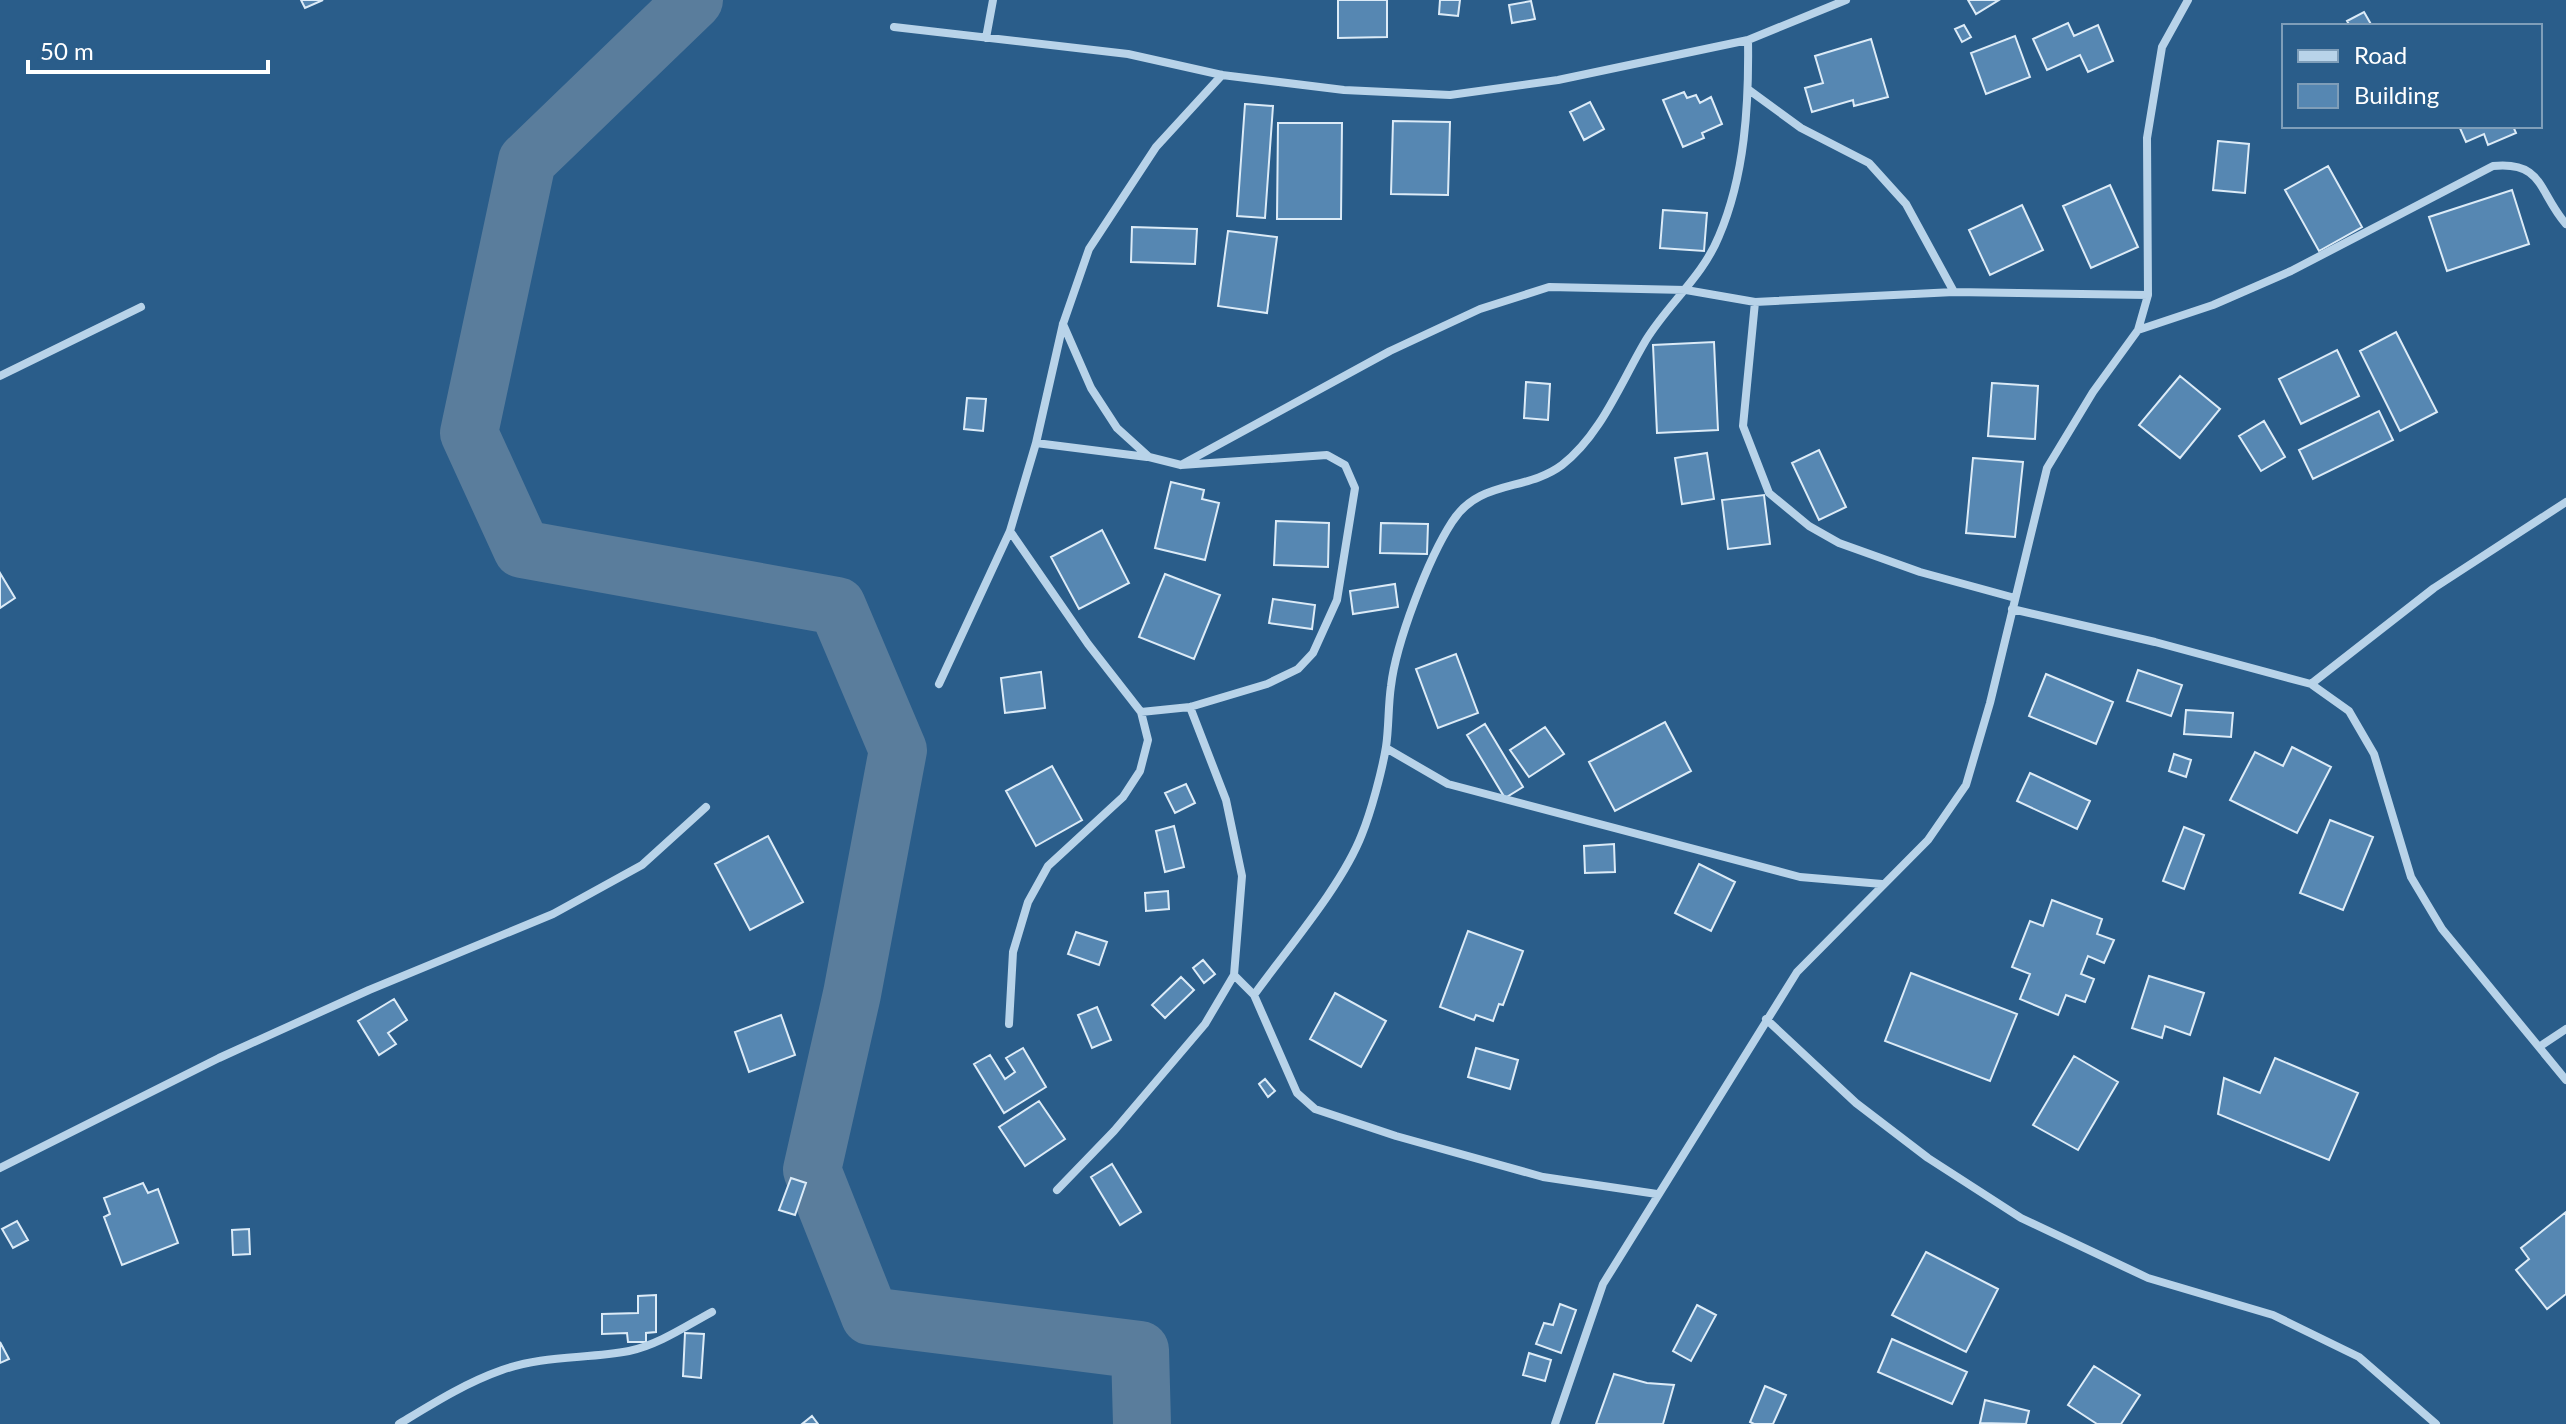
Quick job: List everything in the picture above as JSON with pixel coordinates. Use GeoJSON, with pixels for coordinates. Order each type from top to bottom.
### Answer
{"type":"FeatureCollection","features":[{"type":"Feature","properties":{"kind":"street"},"geometry":{"type":"LineString","coordinates":[[986,38],[993,0]]}},
{"type":"Feature","properties":{"kind":"street"},"geometry":{"type":"LineString","coordinates":[[894,27],[1128,54],[1222,75],[1344,90],[1450,95],[1558,80],[1748,40],[1846,0]]}},
{"type":"Feature","properties":{"kind":"street"},"geometry":{"type":"LineString","coordinates":[[1555,1424],[1603,1284],[1766,1019],[1797,972],[1928,840],[1966,785],[1990,703],[2047,468],[2093,392],[2138,330],[2148,295],[2147,138],[2162,47],[2188,0]]}},
{"type":"Feature","properties":{"kind":"street"},"geometry":{"type":"LineString","coordinates":[[1254,995],[1341,873],[1362,835],[1386,748],[1391,684],[1401,641],[1428,571],[1451,523],[1466,504],[1488,491],[1541,476],[1560,467],[1577,452],[1596,427],[1648,338],[1686,290],[1719,237],[1740,167],[1749,90],[1748,40]]}},
{"type":"Feature","properties":{"kind":"street"},"geometry":{"type":"LineString","coordinates":[[939,684],[1010,531],[1036,443],[1063,324],[1089,249],[1156,147],[1222,75]]}},
{"type":"Feature","properties":{"kind":"street"},"geometry":{"type":"LineString","coordinates":[[1749,90],[1801,128],[1869,163],[1906,204],[1954,292]]}},
{"type":"Feature","properties":{"kind":"street"},"geometry":{"type":"LineString","coordinates":[[2138,330],[2213,305],[2291,271],[2493,166],[2513,164],[2534,174],[2566,224]]}},
{"type":"Feature","properties":{"kind":"street"},"geometry":{"type":"LineString","coordinates":[[1181,465],[1390,351],[1480,309],[1549,287],[1686,290],[1755,302],[1954,292],[2148,295]]}},
{"type":"Feature","properties":{"kind":"street"},"geometry":{"type":"LineString","coordinates":[[1755,302],[1743,426],[1769,493],[1809,526],[1839,543],[1920,572],[2015,598]]}},
{"type":"Feature","properties":{"kind":"street"},"geometry":{"type":"LineString","coordinates":[[0,376],[141,307]]}},
{"type":"Feature","properties":{"kind":"street"},"geometry":{"type":"LineString","coordinates":[[1063,324],[1091,388],[1117,428],[1149,457]]}},
{"type":"Feature","properties":{"kind":"street"},"geometry":{"type":"LineString","coordinates":[[1036,443],[1149,457],[1181,465],[1327,455],[1345,465],[1355,488],[1337,600],[1313,653],[1298,669],[1267,684],[1190,707],[1141,712]]}},
{"type":"Feature","properties":{"kind":"street"},"geometry":{"type":"LineString","coordinates":[[2311,684],[2434,588],[2566,502]]}},
{"type":"Feature","properties":{"kind":"street"},"geometry":{"type":"LineString","coordinates":[[1009,1024],[1013,952],[1028,902],[1048,866],[1123,797],[1140,771],[1148,740],[1141,712],[1088,644],[1010,531]]}},
{"type":"Feature","properties":{"kind":"street"},"geometry":{"type":"LineString","coordinates":[[2012,609],[2155,642],[2311,684],[2349,711],[2374,754],[2411,877],[2442,929],[2566,1080]]}},
{"type":"Feature","properties":{"kind":"street"},"geometry":{"type":"LineString","coordinates":[[1057,1190],[1114,1131],[1205,1024],[1234,975],[1242,876],[1226,800],[1190,707]]}},
{"type":"Feature","properties":{"kind":"street"},"geometry":{"type":"LineString","coordinates":[[1386,748],[1448,784],[1800,877],[1882,884]]}},
{"type":"Feature","properties":{"kind":"street"},"geometry":{"type":"LineString","coordinates":[[0,1168],[219,1058],[369,990],[553,914],[642,865],[706,807]]}},
{"type":"Feature","properties":{"kind":"street"},"geometry":{"type":"LineString","coordinates":[[1234,975],[1254,995],[1297,1093],[1315,1109],[1396,1136],[1543,1177],[1657,1194]]}},
{"type":"Feature","properties":{"kind":"street"},"geometry":{"type":"LineString","coordinates":[[1766,1019],[1856,1103],[1928,1158],[2021,1218],[2148,1278],[2273,1315],[2359,1357],[2436,1424]]}},
{"type":"Feature","properties":{"kind":"street"},"geometry":{"type":"LineString","coordinates":[[2539,1047],[2566,1029]]}},
{"type":"Feature","properties":{"kind":"street"},"geometry":{"type":"LineString","coordinates":[[399,1424],[450,1393],[503,1369],[548,1358],[630,1351],[660,1340],[712,1312]]}},
{"type":"Feature","properties":{"kind":"building"},"geometry":{"type":"Polygon","coordinates":[[[301,0],[323,0],[305,8],[301,0]]]}},
{"type":"Feature","properties":{"kind":"building"},"geometry":{"type":"Polygon","coordinates":[[[1338,0],[1387,0],[1387,37],[1338,38],[1338,0]]]}},
{"type":"Feature","properties":{"kind":"building"},"geometry":{"type":"Polygon","coordinates":[[[1440,0],[1460,0],[1458,16],[1439,14],[1440,0]]]}},
{"type":"Feature","properties":{"kind":"building"},"geometry":{"type":"Polygon","coordinates":[[[1968,0],[1999,0],[1976,14],[1968,0]]]}},
{"type":"Feature","properties":{"kind":"building"},"geometry":{"type":"Polygon","coordinates":[[[1531,1],[1535,19],[1512,23],[1509,5],[1531,1]]]}},
{"type":"Feature","properties":{"kind":"building"},"geometry":{"type":"Polygon","coordinates":[[[2364,12],[2371,24],[2349,24],[2347,21],[2364,12]]]}},
{"type":"Feature","properties":{"kind":"building"},"geometry":{"type":"Polygon","coordinates":[[[2068,23],[2074,36],[2098,25],[2113,61],[2088,72],[2080,55],[2047,70],[2033,39],[2068,23]]]}},
{"type":"Feature","properties":{"kind":"building"},"geometry":{"type":"Polygon","coordinates":[[[1964,25],[1971,37],[1962,42],[1955,29],[1964,25]]]}},
{"type":"Feature","properties":{"kind":"building"},"geometry":{"type":"Polygon","coordinates":[[[2015,36],[2030,77],[1986,94],[1971,53],[2015,36]]]}},
{"type":"Feature","properties":{"kind":"building"},"geometry":{"type":"Polygon","coordinates":[[[1871,39],[1888,97],[1854,106],[1853,100],[1812,112],[1805,88],[1823,83],[1815,56],[1871,39]]]}},
{"type":"Feature","properties":{"kind":"building"},"geometry":{"type":"Polygon","coordinates":[[[1684,92],[1687,98],[1696,95],[1700,103],[1711,97],[1722,124],[1702,133],[1704,138],[1683,147],[1663,100],[1684,92]]]}},
{"type":"Feature","properties":{"kind":"building"},"geometry":{"type":"Polygon","coordinates":[[[1590,102],[1604,129],[1584,140],[1570,112],[1590,102]]]}},
{"type":"Feature","properties":{"kind":"building"},"geometry":{"type":"Polygon","coordinates":[[[1245,104],[1273,106],[1265,218],[1237,216],[1245,104]]]}},
{"type":"Feature","properties":{"kind":"building"},"geometry":{"type":"Polygon","coordinates":[[[1393,121],[1450,122],[1448,195],[1391,194],[1393,121]]]}},
{"type":"Feature","properties":{"kind":"building"},"geometry":{"type":"Polygon","coordinates":[[[1278,123],[1342,123],[1341,219],[1277,219],[1278,123]]]}},
{"type":"Feature","properties":{"kind":"building"},"geometry":{"type":"Polygon","coordinates":[[[2460,128],[2514,128],[2516,133],[2488,145],[2484,134],[2466,142],[2460,128]]]}},
{"type":"Feature","properties":{"kind":"building"},"geometry":{"type":"Polygon","coordinates":[[[2218,141],[2249,144],[2245,193],[2213,190],[2218,141]]]}},
{"type":"Feature","properties":{"kind":"building"},"geometry":{"type":"Polygon","coordinates":[[[2328,166],[2362,227],[2319,251],[2285,190],[2328,166]]]}},
{"type":"Feature","properties":{"kind":"building"},"geometry":{"type":"Polygon","coordinates":[[[2110,185],[2138,247],[2091,268],[2063,206],[2110,185]]]}},
{"type":"Feature","properties":{"kind":"building"},"geometry":{"type":"Polygon","coordinates":[[[2512,190],[2529,244],[2447,271],[2429,217],[2512,190]]]}},
{"type":"Feature","properties":{"kind":"building"},"geometry":{"type":"Polygon","coordinates":[[[2022,205],[2043,250],[1990,275],[1969,230],[2022,205]]]}},
{"type":"Feature","properties":{"kind":"building"},"geometry":{"type":"Polygon","coordinates":[[[1663,210],[1707,213],[1704,251],[1660,248],[1663,210]]]}},
{"type":"Feature","properties":{"kind":"building"},"geometry":{"type":"Polygon","coordinates":[[[1132,227],[1197,229],[1195,264],[1131,262],[1132,227]]]}},
{"type":"Feature","properties":{"kind":"building"},"geometry":{"type":"Polygon","coordinates":[[[1228,231],[1277,237],[1267,313],[1218,306],[1228,231]]]}},
{"type":"Feature","properties":{"kind":"building"},"geometry":{"type":"Polygon","coordinates":[[[2396,332],[2437,412],[2400,431],[2360,351],[2396,332]]]}},
{"type":"Feature","properties":{"kind":"building"},"geometry":{"type":"Polygon","coordinates":[[[1714,342],[1718,430],[1657,433],[1653,345],[1714,342]]]}},
{"type":"Feature","properties":{"kind":"building"},"geometry":{"type":"Polygon","coordinates":[[[2337,350],[2359,396],[2301,424],[2279,379],[2337,350]]]}},
{"type":"Feature","properties":{"kind":"building"},"geometry":{"type":"Polygon","coordinates":[[[2180,376],[2220,409],[2180,458],[2139,425],[2180,376]]]}},
{"type":"Feature","properties":{"kind":"building"},"geometry":{"type":"Polygon","coordinates":[[[1526,382],[1550,384],[1548,420],[1524,418],[1526,382]]]}},
{"type":"Feature","properties":{"kind":"building"},"geometry":{"type":"Polygon","coordinates":[[[1992,383],[2038,386],[2035,439],[1988,436],[1992,383]]]}},
{"type":"Feature","properties":{"kind":"building"},"geometry":{"type":"Polygon","coordinates":[[[967,398],[986,399],[983,431],[964,429],[967,398]]]}},
{"type":"Feature","properties":{"kind":"building"},"geometry":{"type":"Polygon","coordinates":[[[2379,411],[2393,440],[2313,479],[2299,450],[2379,411]]]}},
{"type":"Feature","properties":{"kind":"building"},"geometry":{"type":"Polygon","coordinates":[[[2264,421],[2285,457],[2261,471],[2239,436],[2264,421]]]}},
{"type":"Feature","properties":{"kind":"building"},"geometry":{"type":"Polygon","coordinates":[[[1819,450],[1846,507],[1819,520],[1792,463],[1819,450]]]}},
{"type":"Feature","properties":{"kind":"building"},"geometry":{"type":"Polygon","coordinates":[[[1707,453],[1714,499],[1682,504],[1675,458],[1707,453]]]}},
{"type":"Feature","properties":{"kind":"building"},"geometry":{"type":"Polygon","coordinates":[[[1973,458],[2023,462],[2015,537],[1966,533],[1973,458]]]}},
{"type":"Feature","properties":{"kind":"building"},"geometry":{"type":"Polygon","coordinates":[[[1171,482],[1204,490],[1202,499],[1219,503],[1205,560],[1155,548],[1171,482]]]}},
{"type":"Feature","properties":{"kind":"building"},"geometry":{"type":"Polygon","coordinates":[[[1764,495],[1770,544],[1728,549],[1722,500],[1764,495]]]}},
{"type":"Feature","properties":{"kind":"building"},"geometry":{"type":"Polygon","coordinates":[[[1276,521],[1329,523],[1328,567],[1274,565],[1276,521]]]}},
{"type":"Feature","properties":{"kind":"building"},"geometry":{"type":"Polygon","coordinates":[[[1381,523],[1428,524],[1427,554],[1380,553],[1381,523]]]}},
{"type":"Feature","properties":{"kind":"building"},"geometry":{"type":"Polygon","coordinates":[[[1102,530],[1129,583],[1079,609],[1051,557],[1102,530]]]}},
{"type":"Feature","properties":{"kind":"building"},"geometry":{"type":"Polygon","coordinates":[[[0,573],[15,598],[0,608],[0,573]]]}},
{"type":"Feature","properties":{"kind":"building"},"geometry":{"type":"Polygon","coordinates":[[[1165,574],[1220,595],[1194,659],[1139,637],[1165,574]]]}},
{"type":"Feature","properties":{"kind":"building"},"geometry":{"type":"Polygon","coordinates":[[[1395,584],[1398,607],[1353,614],[1350,591],[1395,584]]]}},
{"type":"Feature","properties":{"kind":"building"},"geometry":{"type":"Polygon","coordinates":[[[1273,599],[1315,605],[1312,629],[1269,623],[1273,599]]]}},
{"type":"Feature","properties":{"kind":"building"},"geometry":{"type":"Polygon","coordinates":[[[1456,654],[1478,713],[1438,728],[1416,669],[1456,654]]]}},
{"type":"Feature","properties":{"kind":"building"},"geometry":{"type":"Polygon","coordinates":[[[2138,670],[2182,685],[2171,716],[2127,701],[2138,670]]]}},
{"type":"Feature","properties":{"kind":"building"},"geometry":{"type":"Polygon","coordinates":[[[1041,672],[1045,708],[1005,713],[1001,678],[1041,672]]]}},
{"type":"Feature","properties":{"kind":"building"},"geometry":{"type":"Polygon","coordinates":[[[2046,674],[2113,702],[2096,744],[2029,716],[2046,674]]]}},
{"type":"Feature","properties":{"kind":"building"},"geometry":{"type":"Polygon","coordinates":[[[2186,710],[2233,713],[2231,737],[2184,734],[2186,710]]]}},
{"type":"Feature","properties":{"kind":"building"},"geometry":{"type":"Polygon","coordinates":[[[1665,722],[1691,771],[1615,811],[1589,762],[1665,722]]]}},
{"type":"Feature","properties":{"kind":"building"},"geometry":{"type":"Polygon","coordinates":[[[1485,724],[1523,787],[1505,798],[1467,735],[1485,724]]]}},
{"type":"Feature","properties":{"kind":"building"},"geometry":{"type":"Polygon","coordinates":[[[1545,727],[1564,754],[1529,777],[1510,750],[1545,727]]]}},
{"type":"Feature","properties":{"kind":"building"},"geometry":{"type":"Polygon","coordinates":[[[2292,747],[2331,767],[2297,833],[2230,800],[2255,752],[2283,766],[2292,747]]]}},
{"type":"Feature","properties":{"kind":"building"},"geometry":{"type":"Polygon","coordinates":[[[2174,754],[2191,760],[2186,777],[2169,771],[2174,754]]]}},
{"type":"Feature","properties":{"kind":"building"},"geometry":{"type":"Polygon","coordinates":[[[1052,766],[1082,820],[1036,846],[1006,791],[1052,766]]]}},
{"type":"Feature","properties":{"kind":"building"},"geometry":{"type":"Polygon","coordinates":[[[2030,773],[2090,801],[2077,829],[2017,801],[2030,773]]]}},
{"type":"Feature","properties":{"kind":"building"},"geometry":{"type":"Polygon","coordinates":[[[1186,784],[1195,803],[1175,813],[1165,793],[1186,784]]]}},
{"type":"Feature","properties":{"kind":"building"},"geometry":{"type":"Polygon","coordinates":[[[2330,820],[2373,837],[2343,910],[2300,893],[2330,820]]]}},
{"type":"Feature","properties":{"kind":"building"},"geometry":{"type":"Polygon","coordinates":[[[1174,826],[1184,867],[1165,872],[1156,831],[1174,826]]]}},
{"type":"Feature","properties":{"kind":"building"},"geometry":{"type":"Polygon","coordinates":[[[2184,827],[2204,835],[2184,889],[2163,881],[2184,827]]]}},
{"type":"Feature","properties":{"kind":"building"},"geometry":{"type":"Polygon","coordinates":[[[768,836],[803,902],[750,930],[715,864],[768,836]]]}},
{"type":"Feature","properties":{"kind":"building"},"geometry":{"type":"Polygon","coordinates":[[[1614,844],[1615,872],[1585,873],[1584,846],[1614,844]]]}},
{"type":"Feature","properties":{"kind":"building"},"geometry":{"type":"Polygon","coordinates":[[[1699,864],[1735,882],[1711,931],[1675,913],[1699,864]]]}},
{"type":"Feature","properties":{"kind":"building"},"geometry":{"type":"Polygon","coordinates":[[[1168,891],[1169,909],[1146,911],[1145,893],[1168,891]]]}},
{"type":"Feature","properties":{"kind":"building"},"geometry":{"type":"Polygon","coordinates":[[[2052,900],[2102,919],[2097,934],[2114,940],[2104,963],[2088,956],[2081,974],[2094,979],[2085,1002],[2066,995],[2058,1015],[2020,999],[2030,974],[2012,967],[2030,921],[2043,926],[2052,900]]]}},
{"type":"Feature","properties":{"kind":"building"},"geometry":{"type":"Polygon","coordinates":[[[1468,931],[1523,951],[1503,1005],[1499,1004],[1493,1021],[1476,1015],[1474,1020],[1440,1007],[1468,931]]]}},
{"type":"Feature","properties":{"kind":"building"},"geometry":{"type":"Polygon","coordinates":[[[1076,932],[1107,942],[1099,965],[1068,954],[1076,932]]]}},
{"type":"Feature","properties":{"kind":"building"},"geometry":{"type":"Polygon","coordinates":[[[1203,960],[1215,974],[1204,983],[1193,968],[1203,960]]]}},
{"type":"Feature","properties":{"kind":"building"},"geometry":{"type":"Polygon","coordinates":[[[1911,973],[2017,1014],[1990,1081],[1885,1041],[1911,973]]]}},
{"type":"Feature","properties":{"kind":"building"},"geometry":{"type":"Polygon","coordinates":[[[2149,976],[2204,993],[2190,1035],[2165,1026],[2162,1038],[2132,1028],[2149,976]]]}},
{"type":"Feature","properties":{"kind":"building"},"geometry":{"type":"Polygon","coordinates":[[[1181,977],[1194,990],[1165,1018],[1152,1005],[1181,977]]]}},
{"type":"Feature","properties":{"kind":"building"},"geometry":{"type":"Polygon","coordinates":[[[1335,993],[1386,1021],[1361,1067],[1310,1039],[1335,993]]]}},
{"type":"Feature","properties":{"kind":"building"},"geometry":{"type":"Polygon","coordinates":[[[394,999],[407,1020],[388,1033],[396,1044],[379,1055],[358,1021],[394,999]]]}},
{"type":"Feature","properties":{"kind":"building"},"geometry":{"type":"Polygon","coordinates":[[[1097,1007],[1111,1040],[1092,1048],[1078,1015],[1097,1007]]]}},
{"type":"Feature","properties":{"kind":"building"},"geometry":{"type":"Polygon","coordinates":[[[781,1015],[795,1055],[749,1072],[735,1032],[781,1015]]]}},
{"type":"Feature","properties":{"kind":"building"},"geometry":{"type":"Polygon","coordinates":[[[1023,1048],[1046,1087],[1004,1113],[974,1064],[990,1055],[1005,1079],[1015,1072],[1006,1058],[1023,1048]]]}},
{"type":"Feature","properties":{"kind":"building"},"geometry":{"type":"Polygon","coordinates":[[[1476,1048],[1518,1060],[1510,1089],[1468,1077],[1476,1048]]]}},
{"type":"Feature","properties":{"kind":"building"},"geometry":{"type":"Polygon","coordinates":[[[2074,1056],[2118,1082],[2078,1150],[2033,1125],[2074,1056]]]}},
{"type":"Feature","properties":{"kind":"building"},"geometry":{"type":"Polygon","coordinates":[[[2275,1058],[2358,1093],[2329,1160],[2218,1114],[2224,1078],[2260,1093],[2275,1058]]]}},
{"type":"Feature","properties":{"kind":"building"},"geometry":{"type":"Polygon","coordinates":[[[1265,1079],[1275,1091],[1268,1097],[1259,1084],[1265,1079]]]}},
{"type":"Feature","properties":{"kind":"building"},"geometry":{"type":"Polygon","coordinates":[[[1039,1101],[1065,1139],[1025,1166],[999,1127],[1039,1101]]]}},
{"type":"Feature","properties":{"kind":"building"},"geometry":{"type":"Polygon","coordinates":[[[1112,1164],[1141,1212],[1120,1225],[1091,1177],[1112,1164]]]}},
{"type":"Feature","properties":{"kind":"building"},"geometry":{"type":"Polygon","coordinates":[[[791,1178],[806,1183],[795,1215],[779,1210],[791,1178]]]}},
{"type":"Feature","properties":{"kind":"building"},"geometry":{"type":"Polygon","coordinates":[[[143,1183],[148,1193],[158,1189],[178,1243],[122,1265],[104,1217],[110,1214],[104,1198],[143,1183]]]}},
{"type":"Feature","properties":{"kind":"building"},"geometry":{"type":"Polygon","coordinates":[[[2566,1212],[2566,1294],[2547,1309],[2516,1270],[2529,1259],[2521,1248],[2566,1212]]]}},
{"type":"Feature","properties":{"kind":"building"},"geometry":{"type":"Polygon","coordinates":[[[17,1221],[28,1240],[13,1248],[2,1229],[17,1221]]]}},
{"type":"Feature","properties":{"kind":"building"},"geometry":{"type":"Polygon","coordinates":[[[249,1229],[250,1254],[233,1255],[232,1230],[249,1229]]]}},
{"type":"Feature","properties":{"kind":"building"},"geometry":{"type":"Polygon","coordinates":[[[1926,1252],[1998,1289],[1966,1352],[1892,1315],[1926,1252]]]}},
{"type":"Feature","properties":{"kind":"building"},"geometry":{"type":"Polygon","coordinates":[[[656,1295],[656,1332],[646,1333],[646,1342],[628,1342],[627,1333],[602,1334],[602,1314],[638,1313],[638,1296],[656,1295]]]}},
{"type":"Feature","properties":{"kind":"building"},"geometry":{"type":"Polygon","coordinates":[[[1560,1304],[1576,1310],[1561,1353],[1536,1344],[1544,1323],[1553,1325],[1560,1304]]]}},
{"type":"Feature","properties":{"kind":"building"},"geometry":{"type":"Polygon","coordinates":[[[1697,1305],[1716,1315],[1691,1361],[1673,1351],[1697,1305]]]}},
{"type":"Feature","properties":{"kind":"building"},"geometry":{"type":"Polygon","coordinates":[[[685,1333],[704,1334],[701,1378],[683,1376],[685,1333]]]}},
{"type":"Feature","properties":{"kind":"building"},"geometry":{"type":"Polygon","coordinates":[[[1892,1339],[1967,1372],[1952,1404],[1878,1372],[1892,1339]]]}},
{"type":"Feature","properties":{"kind":"building"},"geometry":{"type":"Polygon","coordinates":[[[0,1342],[9,1359],[0,1363],[0,1342]]]}},
{"type":"Feature","properties":{"kind":"building"},"geometry":{"type":"Polygon","coordinates":[[[1529,1353],[1551,1360],[1545,1381],[1523,1375],[1529,1353]]]}},
{"type":"Feature","properties":{"kind":"building"},"geometry":{"type":"Polygon","coordinates":[[[2094,1366],[2140,1395],[2121,1424],[2097,1424],[2068,1405],[2094,1366]]]}},
{"type":"Feature","properties":{"kind":"building"},"geometry":{"type":"Polygon","coordinates":[[[1614,1374],[1647,1383],[1674,1385],[1663,1424],[1596,1424],[1614,1374]]]}},
{"type":"Feature","properties":{"kind":"building"},"geometry":{"type":"Polygon","coordinates":[[[1765,1386],[1786,1395],[1773,1424],[1754,1424],[1750,1422],[1765,1386]]]}},
{"type":"Feature","properties":{"kind":"building"},"geometry":{"type":"Polygon","coordinates":[[[1985,1400],[2029,1411],[2026,1424],[1980,1423],[1985,1400]]]}},
{"type":"Feature","properties":{"kind":"building"},"geometry":{"type":"Polygon","coordinates":[[[812,1416],[818,1424],[802,1424],[812,1416]]]}},
{"type":"Feature","properties":{"kind":"waterway"},"geometry":{"type":"LineString","coordinates":[[694,0],[527,161],[469,433],[522,549],[837,606],[898,750],[852,994],[812,1170],[870,1316],[1140,1350],[1142,1424]]}}]}
